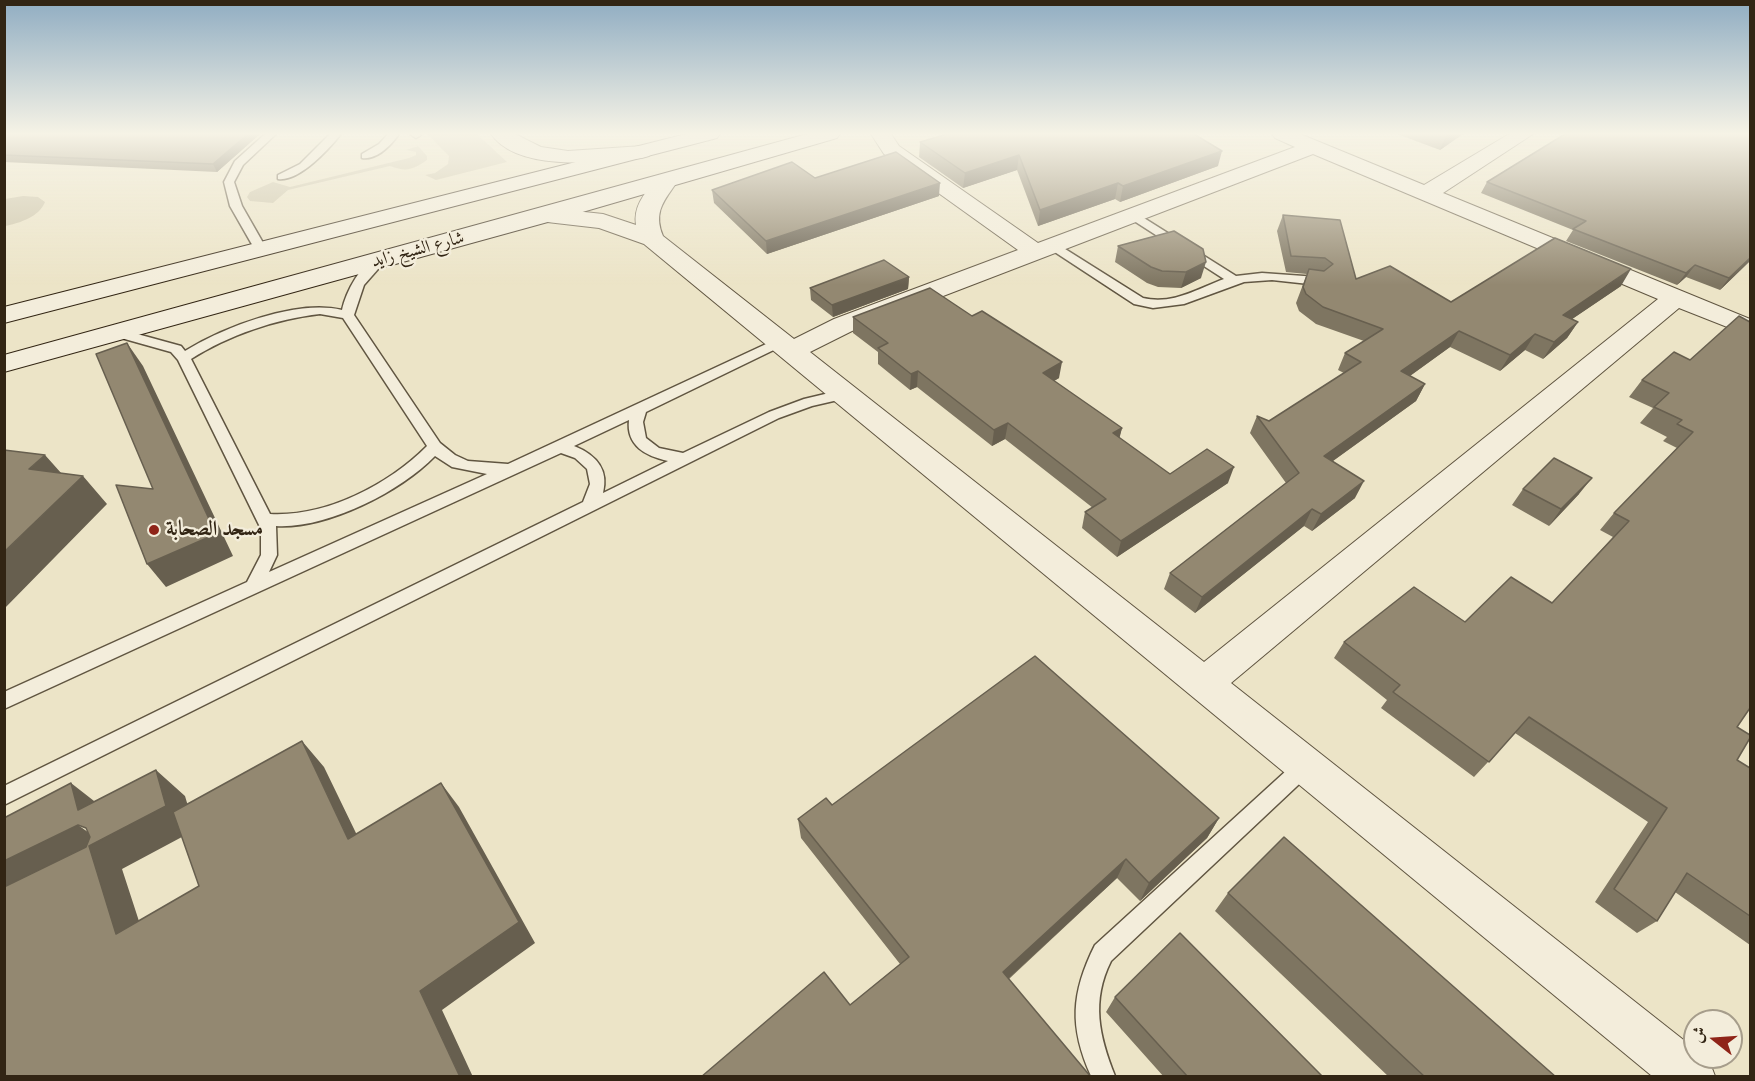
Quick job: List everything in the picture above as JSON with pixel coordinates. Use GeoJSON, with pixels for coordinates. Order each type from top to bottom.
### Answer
{"type":"FeatureCollection","features":[{"type":"Feature","properties":{"kind":"street","name":"شارع الشيخ زايد"},"geometry":{"type":"LineString","coordinates":[[4,315],[260,248],[400,216],[519,184]]}},
{"type":"Feature","properties":{"kind":"street","name":"شارع الشيخ زايد"},"geometry":{"type":"LineString","coordinates":[[4,364],[657,184]]}},
{"type":"Feature","properties":{"kind":"street"},"geometry":{"type":"LineString","coordinates":[[652,239],[645,223],[646,210],[664,184]]}},
{"type":"Feature","properties":{"kind":"street"},"geometry":{"type":"LineString","coordinates":[[944,184],[1042,248]]}},
{"type":"Feature","properties":{"kind":"street"},"geometry":{"type":"LineString","coordinates":[[785,347],[1212,184]]}},
{"type":"Feature","properties":{"kind":"street"},"geometry":{"type":"LineString","coordinates":[[1402,184],[1750,328]]}},
{"type":"Feature","properties":{"kind":"street"},"geometry":{"type":"LineString","coordinates":[[1425,194],[1440,184]]}},
{"type":"Feature","properties":{"kind":"street"},"geometry":{"type":"LineString","coordinates":[[547,215],[603,221],[652,239],[1690,1077]]}},
{"type":"Feature","properties":{"kind":"street"},"geometry":{"type":"LineString","coordinates":[[4,336],[234,274],[400,216]]}},
{"type":"Feature","properties":{"kind":"street"},"geometry":{"type":"LineString","coordinates":[[4,297],[46,291],[86,294]]}},
{"type":"Feature","properties":{"kind":"street"},"geometry":{"type":"LineString","coordinates":[[1203,684],[1676,297]]}},
{"type":"Feature","properties":{"kind":"street"},"geometry":{"type":"LineString","coordinates":[[4,383],[64,348]]}},
{"type":"Feature","properties":{"kind":"lane"},"geometry":{"type":"LineString","coordinates":[[230,184],[236,206],[260,248]]}},
{"type":"Feature","properties":{"kind":"lane"},"geometry":{"type":"LineString","coordinates":[[1132,214],[1233,280]]}},
{"type":"Feature","properties":{"kind":"lane"},"geometry":{"type":"LineString","coordinates":[[1042,248],[1138,301],[1154,305],[1174,304],[1233,280],[1257,277],[1318,281]]}},
{"type":"Feature","properties":{"kind":"lane"},"geometry":{"type":"LineString","coordinates":[[380,260],[356,287],[349,301],[348,315],[435,447],[447,459],[464,467],[488,470],[513,468]]}},
{"type":"Feature","properties":{"kind":"lane"},"geometry":{"type":"LineString","coordinates":[[184,358],[216,338],[298,313],[322,310],[348,315]]}},
{"type":"Feature","properties":{"kind":"lane"},"geometry":{"type":"LineString","coordinates":[[119,333],[176,349],[184,358],[269,529],[269,555],[255,584]]}},
{"type":"Feature","properties":{"kind":"lane"},"geometry":{"type":"LineString","coordinates":[[4,701],[255,584],[639,410],[785,347]]}},
{"type":"Feature","properties":{"kind":"lane"},"geometry":{"type":"LineString","coordinates":[[4,796],[790,408],[846,394]]}},
{"type":"Feature","properties":{"kind":"lane"},"geometry":{"type":"LineString","coordinates":[[639,410],[634,421],[635,433],[641,443],[652,452],[686,459]]}},
{"type":"Feature","properties":{"kind":"lane"},"geometry":{"type":"LineString","coordinates":[[264,520],[294,522],[311,518],[356,499],[415,468],[435,447]]}},
{"type":"Feature","properties":{"kind":"lane"},"geometry":{"type":"LineString","coordinates":[[558,447],[574,450],[596,467],[599,480],[597,493],[589,507]]}},
{"type":"Feature","properties":{"kind":"lane"},"geometry":{"type":"LineString","coordinates":[[1103,1077],[1092,1051],[1084,1012],[1087,990],[1103,953],[1305,766]]}},
{"type":"Feature","properties":{"kind":"shaded area"},"geometry":{"type":"Polygon","coordinates":[[[267,184],[290,187],[312,184],[288,190],[273,203],[250,201],[247,197],[250,192],[267,184]]]}},
{"type":"Feature","properties":{"kind":"shaded area"},"geometry":{"type":"Polygon","coordinates":[[[23,196],[38,197],[45,202],[34,215],[5,226],[5,199],[23,196]]]}},
{"type":"Feature","properties":{"kind":"building"},"geometry":{"type":"Polygon","coordinates":[[[728,184],[936,184],[766,241],[712,190],[728,184]]]}},
{"type":"Feature","properties":{"kind":"building"},"geometry":{"type":"Polygon","coordinates":[[[1030,184],[1114,184],[1040,210],[1030,184]]]}},
{"type":"Feature","properties":{"kind":"building"},"geometry":{"type":"Polygon","coordinates":[[[1493,184],[1750,184],[1750,258],[1729,278],[1695,265],[1686,273],[1573,229],[1586,221],[1493,184]]]}},
{"type":"Feature","properties":{"kind":"building"},"geometry":{"type":"Polygon","coordinates":[[[1283,215],[1340,220],[1356,279],[1390,266],[1451,302],[1555,238],[1631,269],[1563,315],[1578,322],[1554,342],[1535,334],[1510,355],[1459,331],[1401,371],[1425,384],[1324,456],[1364,481],[1321,514],[1312,509],[1202,597],[1170,573],[1299,473],[1257,416],[1269,421],[1361,362],[1345,353],[1383,329],[1323,307],[1306,294],[1303,287],[1309,269],[1324,271],[1333,264],[1325,258],[1291,256],[1283,215]]]}},
{"type":"Feature","properties":{"kind":"building"},"geometry":{"type":"Polygon","coordinates":[[[1174,231],[1203,249],[1206,262],[1186,272],[1162,271],[1151,267],[1118,246],[1174,231]]]}},
{"type":"Feature","properties":{"kind":"building"},"geometry":{"type":"Polygon","coordinates":[[[884,260],[909,277],[832,305],[810,288],[884,260]]]}},
{"type":"Feature","properties":{"kind":"building"},"geometry":{"type":"Polygon","coordinates":[[[930,288],[972,316],[982,311],[1062,362],[1043,373],[1122,428],[1113,433],[1170,474],[1207,449],[1234,467],[1121,541],[1085,512],[1106,499],[1008,423],[994,430],[918,371],[911,374],[878,348],[888,343],[853,317],[930,288]]]}},
{"type":"Feature","properties":{"kind":"building"},"geometry":{"type":"Polygon","coordinates":[[[1739,316],[1750,322],[1750,708],[1737,727],[1750,735],[1750,738],[1737,760],[1750,768],[1750,916],[1687,873],[1657,921],[1614,889],[1667,808],[1529,717],[1489,762],[1393,692],[1400,685],[1344,642],[1414,587],[1465,622],[1511,577],[1552,603],[1629,521],[1614,513],[1693,432],[1677,424],[1682,420],[1654,407],[1669,393],[1642,380],[1674,352],[1690,360],[1739,316]]]}},
{"type":"Feature","properties":{"kind":"building"},"geometry":{"type":"Polygon","coordinates":[[[127,343],[216,534],[147,564],[116,485],[153,489],[96,354],[127,343]]]}},
{"type":"Feature","properties":{"kind":"building"},"geometry":{"type":"Polygon","coordinates":[[[4,450],[45,455],[29,469],[83,476],[4,552],[4,450]]]}},
{"type":"Feature","properties":{"kind":"building"},"geometry":{"type":"Polygon","coordinates":[[[1554,458],[1592,478],[1561,509],[1523,489],[1554,458]]]}},
{"type":"Feature","properties":{"kind":"building"},"geometry":{"type":"Polygon","coordinates":[[[1035,656],[1219,818],[1149,883],[1126,859],[1003,972],[1091,1077],[701,1077],[824,972],[850,1005],[909,957],[798,819],[826,798],[832,805],[1035,656]]]}},
{"type":"Feature","properties":{"kind":"building"},"geometry":{"type":"Polygon","coordinates":[[[302,741],[348,839],[441,783],[519,922],[420,991],[460,1077],[4,1077],[4,887],[86,847],[90,837],[86,828],[78,825],[4,861],[4,818],[71,783],[78,810],[156,770],[166,806],[89,846],[116,934],[199,886],[173,812],[302,741]]]}},
{"type":"Feature","properties":{"kind":"building"},"geometry":{"type":"Polygon","coordinates":[[[1284,837],[1556,1077],[1425,1077],[1228,893],[1284,837]]]}},
{"type":"Feature","properties":{"kind":"building"},"geometry":{"type":"Polygon","coordinates":[[[1180,933],[1323,1077],[1188,1077],[1115,997],[1180,933]]]}},
{"type":"Feature","properties":{"kind":"place","name":"مسجد الصحابة"},"geometry":{"type":"Point","coordinates":[154,530]}}]}
